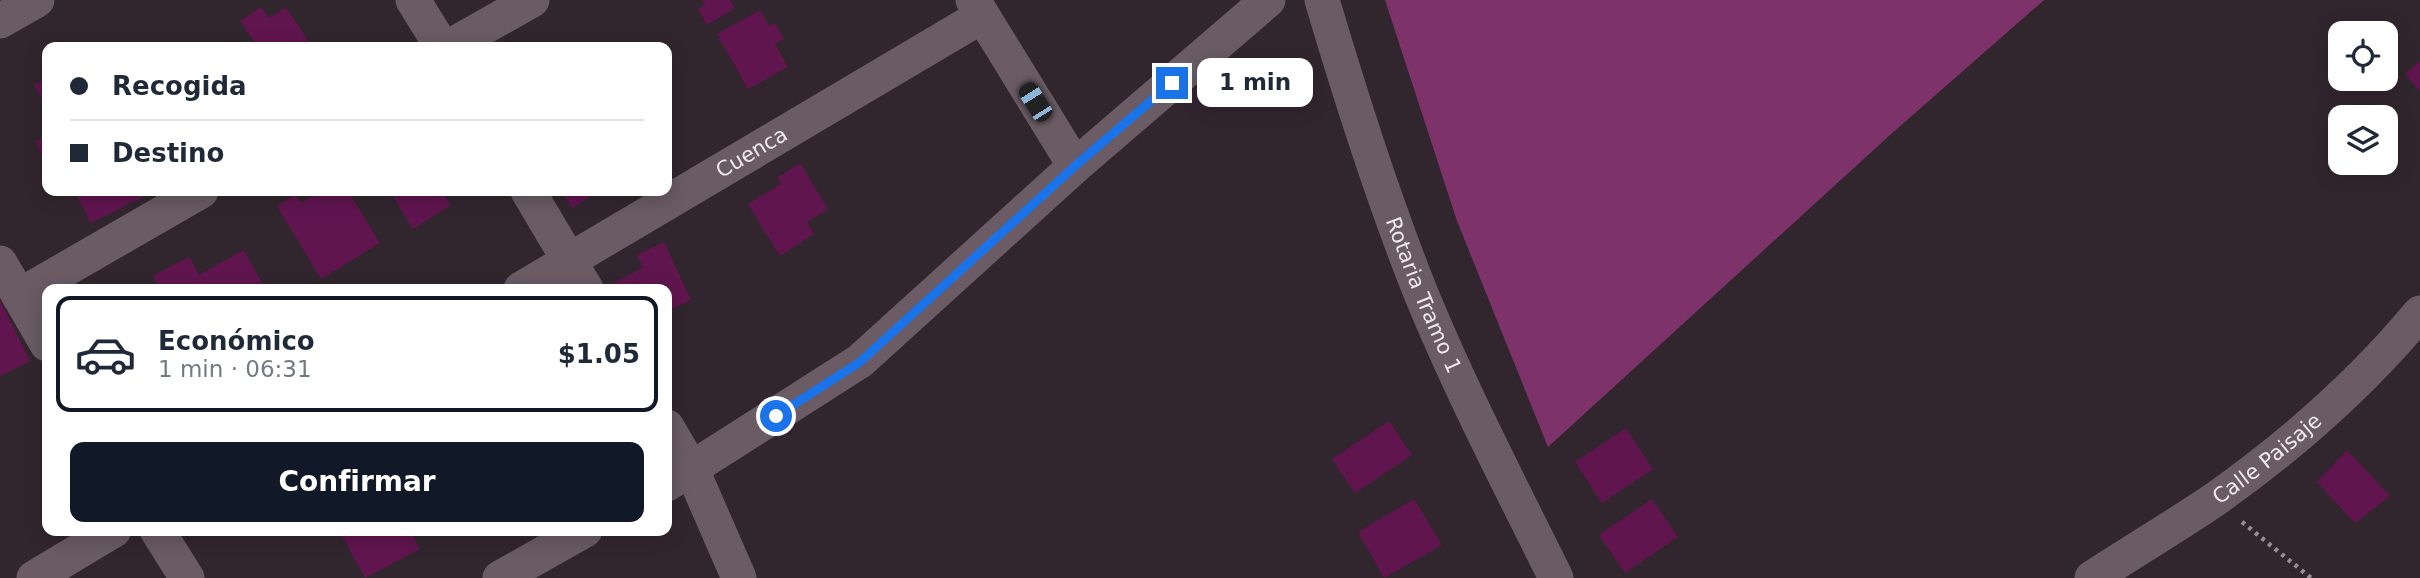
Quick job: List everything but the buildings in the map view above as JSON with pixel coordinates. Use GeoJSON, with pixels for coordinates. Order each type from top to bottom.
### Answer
{"type":"FeatureCollection","features":[{"type":"Feature","properties":{"kind":"street"},"geometry":{"type":"LineString","coordinates":[[0,21],[37,0]]}},
{"type":"Feature","properties":{"kind":"street"},"geometry":{"type":"LineString","coordinates":[[413,0],[439,42]]}},
{"type":"Feature","properties":{"kind":"street"},"geometry":{"type":"LineString","coordinates":[[458,42],[532,0]]}},
{"type":"Feature","properties":{"kind":"street"},"geometry":{"type":"LineString","coordinates":[[679,477],[860,362],[1075,166],[1268,0]]}},
{"type":"Feature","properties":{"kind":"street","name":"Rotaria Tramo 1"},"geometry":{"type":"LineString","coordinates":[[1322,0],[1359,123],[1420,290],[1459,382],[1556,578]]}},
{"type":"Feature","properties":{"kind":"street"},"geometry":{"type":"LineString","coordinates":[[978,8],[1075,166]]}},
{"type":"Feature","properties":{"kind":"street","name":"Cuenca"},"geometry":{"type":"LineString","coordinates":[[541,284],[577,275],[978,8]]}},
{"type":"Feature","properties":{"kind":"street"},"geometry":{"type":"LineString","coordinates":[[19,296],[192,196]]}},
{"type":"Feature","properties":{"kind":"street"},"geometry":{"type":"LineString","coordinates":[[530,196],[577,275]]}},
{"type":"Feature","properties":{"kind":"street"},"geometry":{"type":"LineString","coordinates":[[0,263],[42,335]]}},
{"type":"Feature","properties":{"kind":"street","name":"Calle Paisaje"},"geometry":{"type":"LineString","coordinates":[[2092,578],[2214,499],[2289,443],[2362,376],[2420,313]]}},
{"type":"Feature","properties":{"kind":"street"},"geometry":{"type":"LineString","coordinates":[[672,447],[679,477],[739,578]]}},
{"type":"Feature","properties":{"kind":"street"},"geometry":{"type":"LineString","coordinates":[[34,578],[104,536]]}},
{"type":"Feature","properties":{"kind":"street"},"geometry":{"type":"LineString","coordinates":[[161,536],[187,578]]}},
{"type":"Feature","properties":{"kind":"street"},"geometry":{"type":"LineString","coordinates":[[500,578],[574,536]]}},
{"type":"Feature","properties":{"kind":"path"},"geometry":{"type":"LineString","coordinates":[[2214,499],[2311,578]]}},
{"type":"Feature","properties":{"kind":"shaded area"},"geometry":{"type":"Polygon","coordinates":[[[1385,0],[2044,0],[1890,135],[1548,447],[1457,221],[1385,0]]]}},
{"type":"Feature","properties":{"kind":"route"},"geometry":{"type":"LineString","coordinates":[[776,416],[860,362],[1075,166],[1172,83]]}}]}
